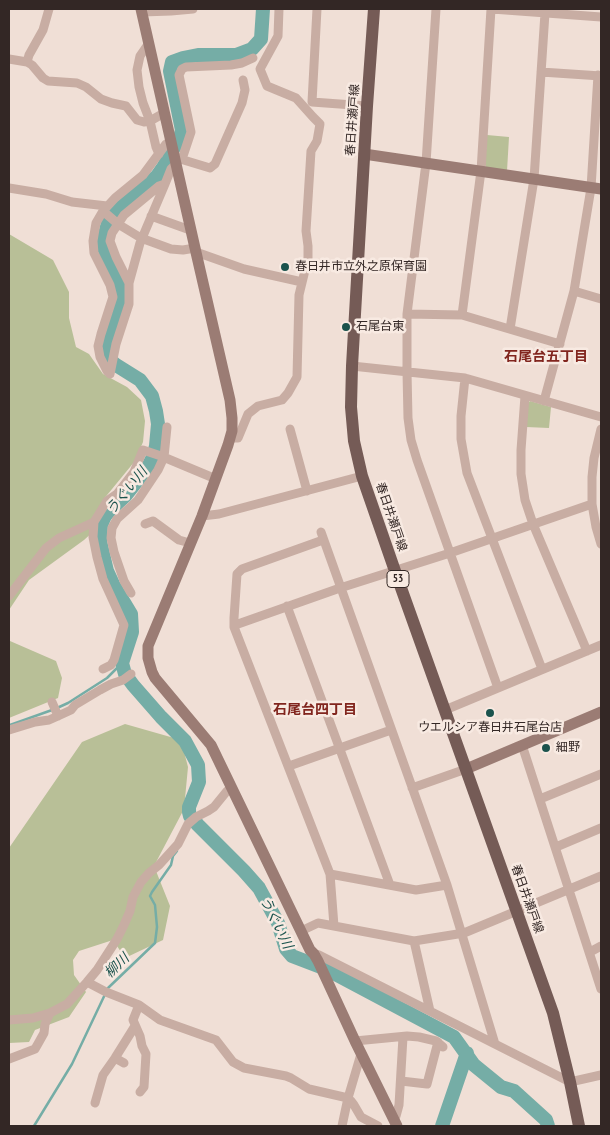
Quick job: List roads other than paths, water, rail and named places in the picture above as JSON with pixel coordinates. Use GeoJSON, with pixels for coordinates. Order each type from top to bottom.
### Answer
{"type":"FeatureCollection","features":[{"type":"Feature","properties":{"kind":"main road","name":"春日井瀬戸線"},"geometry":{"type":"LineString","coordinates":[[374,9],[352,366],[354,441],[362,476],[395,571],[553,1013],[579,1126]]}},
{"type":"Feature","properties":{"kind":"street"},"geometry":{"type":"LineString","coordinates":[[27,62],[43,30],[49,9]]}},
{"type":"Feature","properties":{"kind":"street"},"geometry":{"type":"LineString","coordinates":[[194,9],[141,10],[164,113],[177,160],[190,230],[230,400],[232,431],[202,516],[148,646],[148,658],[155,678],[212,745],[395,1123]]}},
{"type":"Feature","properties":{"kind":"street"},"geometry":{"type":"LineString","coordinates":[[230,438],[238,438],[248,414],[258,406],[282,400],[297,377],[299,295],[308,258],[306,231],[311,151],[317,141],[320,124],[296,98],[267,86],[260,69],[278,36],[279,9]]}},
{"type":"Feature","properties":{"kind":"street"},"geometry":{"type":"LineString","coordinates":[[317,9],[312,102],[367,106]]}},
{"type":"Feature","properties":{"kind":"street"},"geometry":{"type":"LineString","coordinates":[[436,9],[426,163],[407,314],[408,418],[411,440],[417,460],[498,688]]}},
{"type":"Feature","properties":{"kind":"street"},"geometry":{"type":"LineString","coordinates":[[462,314],[481,171],[492,9],[601,17]]}},
{"type":"Feature","properties":{"kind":"street"},"geometry":{"type":"LineString","coordinates":[[510,329],[534,180],[544,13]]}},
{"type":"Feature","properties":{"kind":"street"},"geometry":{"type":"LineString","coordinates":[[149,42],[140,56],[137,70],[143,103],[159,154]]}},
{"type":"Feature","properties":{"kind":"street"},"geometry":{"type":"LineString","coordinates":[[171,141],[166,144],[143,175],[105,208],[96,223],[93,242],[94,253],[110,285],[113,297],[98,346],[100,357],[110,374],[116,344],[129,304],[129,284],[141,238],[171,169],[191,132],[180,75],[182,69],[186,67],[231,65],[253,58]]}},
{"type":"Feature","properties":{"kind":"street"},"geometry":{"type":"LineString","coordinates":[[9,59],[27,62],[36,68],[43,78],[48,81],[77,83],[86,87],[101,98],[126,106],[138,120],[150,121],[164,113]]}},
{"type":"Feature","properties":{"kind":"street"},"geometry":{"type":"LineString","coordinates":[[541,72],[600,75],[596,189],[574,291],[544,401]]}},
{"type":"Feature","properties":{"kind":"street"},"geometry":{"type":"LineString","coordinates":[[177,160],[210,168],[215,164],[242,103],[245,90],[243,80]]}},
{"type":"Feature","properties":{"kind":"street"},"geometry":{"type":"LineString","coordinates":[[364,154],[596,189]]}},
{"type":"Feature","properties":{"kind":"street"},"geometry":{"type":"LineString","coordinates":[[129,284],[110,241],[112,233],[124,215],[158,186],[165,184]]}},
{"type":"Feature","properties":{"kind":"street"},"geometry":{"type":"LineString","coordinates":[[9,188],[46,194],[72,202],[105,208],[118,224],[141,238],[171,249],[195,250],[244,268],[302,282]]}},
{"type":"Feature","properties":{"kind":"street"},"geometry":{"type":"LineString","coordinates":[[151,216],[190,230]]}},
{"type":"Feature","properties":{"kind":"street"},"geometry":{"type":"LineString","coordinates":[[574,291],[601,299]]}},
{"type":"Feature","properties":{"kind":"street"},"geometry":{"type":"LineString","coordinates":[[407,314],[462,314],[560,344]]}},
{"type":"Feature","properties":{"kind":"street"},"geometry":{"type":"LineString","coordinates":[[352,366],[465,378],[601,417]]}},
{"type":"Feature","properties":{"kind":"street"},"geometry":{"type":"LineString","coordinates":[[465,378],[461,416],[461,439],[466,473],[542,669]]}},
{"type":"Feature","properties":{"kind":"street"},"geometry":{"type":"LineString","coordinates":[[525,396],[521,474],[526,500],[586,651]]}},
{"type":"Feature","properties":{"kind":"street"},"geometry":{"type":"LineString","coordinates":[[131,593],[124,582],[114,552],[111,538],[112,528],[117,520],[138,500],[158,470],[163,456],[167,427]]}},
{"type":"Feature","properties":{"kind":"street"},"geometry":{"type":"LineString","coordinates":[[290,429],[308,491]]}},
{"type":"Feature","properties":{"kind":"street"},"geometry":{"type":"LineString","coordinates":[[601,429],[594,458],[592,477],[592,504],[601,544]]}},
{"type":"Feature","properties":{"kind":"street"},"geometry":{"type":"LineString","coordinates":[[104,669],[111,665],[114,660],[124,625],[103,579],[93,537],[94,522],[107,501],[117,494],[134,472],[143,450],[163,456],[216,479]]}},
{"type":"Feature","properties":{"kind":"street"},"geometry":{"type":"LineString","coordinates":[[202,516],[219,514],[362,476]]}},
{"type":"Feature","properties":{"kind":"street"},"geometry":{"type":"LineString","coordinates":[[234,627],[287,606],[592,504]]}},
{"type":"Feature","properties":{"kind":"street"},"geometry":{"type":"LineString","coordinates":[[145,524],[153,521],[179,540],[190,543]]}},
{"type":"Feature","properties":{"kind":"street"},"geometry":{"type":"LineString","coordinates":[[9,596],[46,548],[59,538],[94,522]]}},
{"type":"Feature","properties":{"kind":"street"},"geometry":{"type":"LineString","coordinates":[[334,926],[330,874],[234,627],[238,574],[242,569],[322,536],[447,885],[495,1044]]}},
{"type":"Feature","properties":{"kind":"street"},"geometry":{"type":"LineString","coordinates":[[97,557],[114,552]]}},
{"type":"Feature","properties":{"kind":"street"},"geometry":{"type":"LineString","coordinates":[[287,606],[390,885]]}},
{"type":"Feature","properties":{"kind":"street"},"geometry":{"type":"LineString","coordinates":[[445,710],[601,645]]}},
{"type":"Feature","properties":{"kind":"street"},"geometry":{"type":"LineString","coordinates":[[9,730],[58,716],[71,710],[75,705],[100,690],[131,674]]}},
{"type":"Feature","properties":{"kind":"street"},"geometry":{"type":"LineString","coordinates":[[52,702],[58,716]]}},
{"type":"Feature","properties":{"kind":"street"},"geometry":{"type":"LineString","coordinates":[[412,788],[466,769],[601,712]]}},
{"type":"Feature","properties":{"kind":"street"},"geometry":{"type":"LineString","coordinates":[[289,766],[391,730]]}},
{"type":"Feature","properties":{"kind":"street"},"geometry":{"type":"LineString","coordinates":[[522,745],[601,989]]}},
{"type":"Feature","properties":{"kind":"street"},"geometry":{"type":"LineString","coordinates":[[540,799],[601,774]]}},
{"type":"Feature","properties":{"kind":"street"},"geometry":{"type":"LineString","coordinates":[[9,1020],[33,1018],[50,1013],[67,1004],[97,970],[117,939],[130,911],[133,897],[140,882],[178,844],[188,824],[214,807],[227,790],[232,788]]}},
{"type":"Feature","properties":{"kind":"street"},"geometry":{"type":"LineString","coordinates":[[556,847],[601,828]]}},
{"type":"Feature","properties":{"kind":"street"},"geometry":{"type":"LineString","coordinates":[[330,874],[416,890],[447,885]]}},
{"type":"Feature","properties":{"kind":"street"},"geometry":{"type":"LineString","coordinates":[[301,930],[318,923],[414,941],[461,933],[601,876]]}},
{"type":"Feature","properties":{"kind":"street"},"geometry":{"type":"LineString","coordinates":[[414,941],[430,1011]]}},
{"type":"Feature","properties":{"kind":"street"},"geometry":{"type":"LineString","coordinates":[[590,952],[601,946]]}},
{"type":"Feature","properties":{"kind":"street"},"geometry":{"type":"LineString","coordinates":[[318,961],[319,955],[570,1082],[601,1075]]}},
{"type":"Feature","properties":{"kind":"street"},"geometry":{"type":"LineString","coordinates":[[87,982],[139,1005],[160,1020],[216,1040],[233,1062],[244,1068],[286,1076],[309,1089],[348,1099],[361,1117],[378,1126]]}},
{"type":"Feature","properties":{"kind":"street"},"geometry":{"type":"LineString","coordinates":[[139,1005],[133,1020],[146,1054],[144,1087],[140,1092]]}},
{"type":"Feature","properties":{"kind":"street"},"geometry":{"type":"LineString","coordinates":[[9,1058],[34,1049],[44,1033],[45,1024],[50,1013]]}},
{"type":"Feature","properties":{"kind":"street"},"geometry":{"type":"LineString","coordinates":[[95,1103],[103,1075],[135,1026]]}},
{"type":"Feature","properties":{"kind":"street"},"geometry":{"type":"LineString","coordinates":[[395,1123],[401,1081],[403,1037]]}},
{"type":"Feature","properties":{"kind":"street"},"geometry":{"type":"LineString","coordinates":[[354,1040],[419,1037],[436,1041],[441,1045],[428,1084],[401,1081]]}},
{"type":"Feature","properties":{"kind":"street"},"geometry":{"type":"LineString","coordinates":[[342,1126],[361,1054]]}},
{"type":"Feature","properties":{"kind":"street"},"geometry":{"type":"LineString","coordinates":[[115,1058],[124,1063]]}},
{"type":"Feature","properties":{"kind":"waterway","name":"うぐい川"},"geometry":{"type":"LineString","coordinates":[[263,9],[261,39],[252,49],[236,55],[198,55],[172,62],[170,71],[182,130],[180,138],[157,176],[113,214],[108,223],[103,241],[106,256],[118,279],[121,298],[108,339],[106,352],[109,359],[116,365],[140,380],[152,396],[158,424],[156,446],[146,471],[105,516],[101,525],[100,541],[107,571],[131,614],[132,632],[122,663],[125,674],[133,685],[185,741],[198,765],[199,782],[189,807],[190,816],[259,888],[278,923],[286,949],[292,956],[326,969],[454,1037],[474,1065],[501,1087],[514,1091],[546,1120],[548,1126]]}},
{"type":"Feature","properties":{"kind":"waterway"},"geometry":{"type":"LineString","coordinates":[[57,708],[107,678],[122,663]]}},
{"type":"Feature","properties":{"kind":"waterway"},"geometry":{"type":"LineString","coordinates":[[10,725],[52,710]]}},
{"type":"Feature","properties":{"kind":"waterway","name":"柳川"},"geometry":{"type":"LineString","coordinates":[[34,1126],[72,1064],[108,988],[155,943],[157,927],[155,905],[150,896],[171,865],[173,856],[177,851]]}},
{"type":"Feature","properties":{"kind":"waterway"},"geometry":{"type":"LineString","coordinates":[[442,1126],[467,1053]]}},
{"type":"Feature","properties":{"kind":"place","name":"春日井市立外之原保育園"},"geometry":{"type":"Point","coordinates":[285,267]}},
{"type":"Feature","properties":{"kind":"place","name":"石尾台東"},"geometry":{"type":"Point","coordinates":[346,327]}},
{"type":"Feature","properties":{"kind":"place","name":"ウエルシア春日井石尾台店"},"geometry":{"type":"Point","coordinates":[490,713]}},
{"type":"Feature","properties":{"kind":"place","name":"細野"},"geometry":{"type":"Point","coordinates":[546,748]}},
{"type":"Feature","properties":{"kind":"district","name":"石尾台五丁目"},"geometry":{"type":"Point","coordinates":[546,357]}},
{"type":"Feature","properties":{"kind":"district","name":"石尾台四丁目"},"geometry":{"type":"Point","coordinates":[315,710]}}]}
